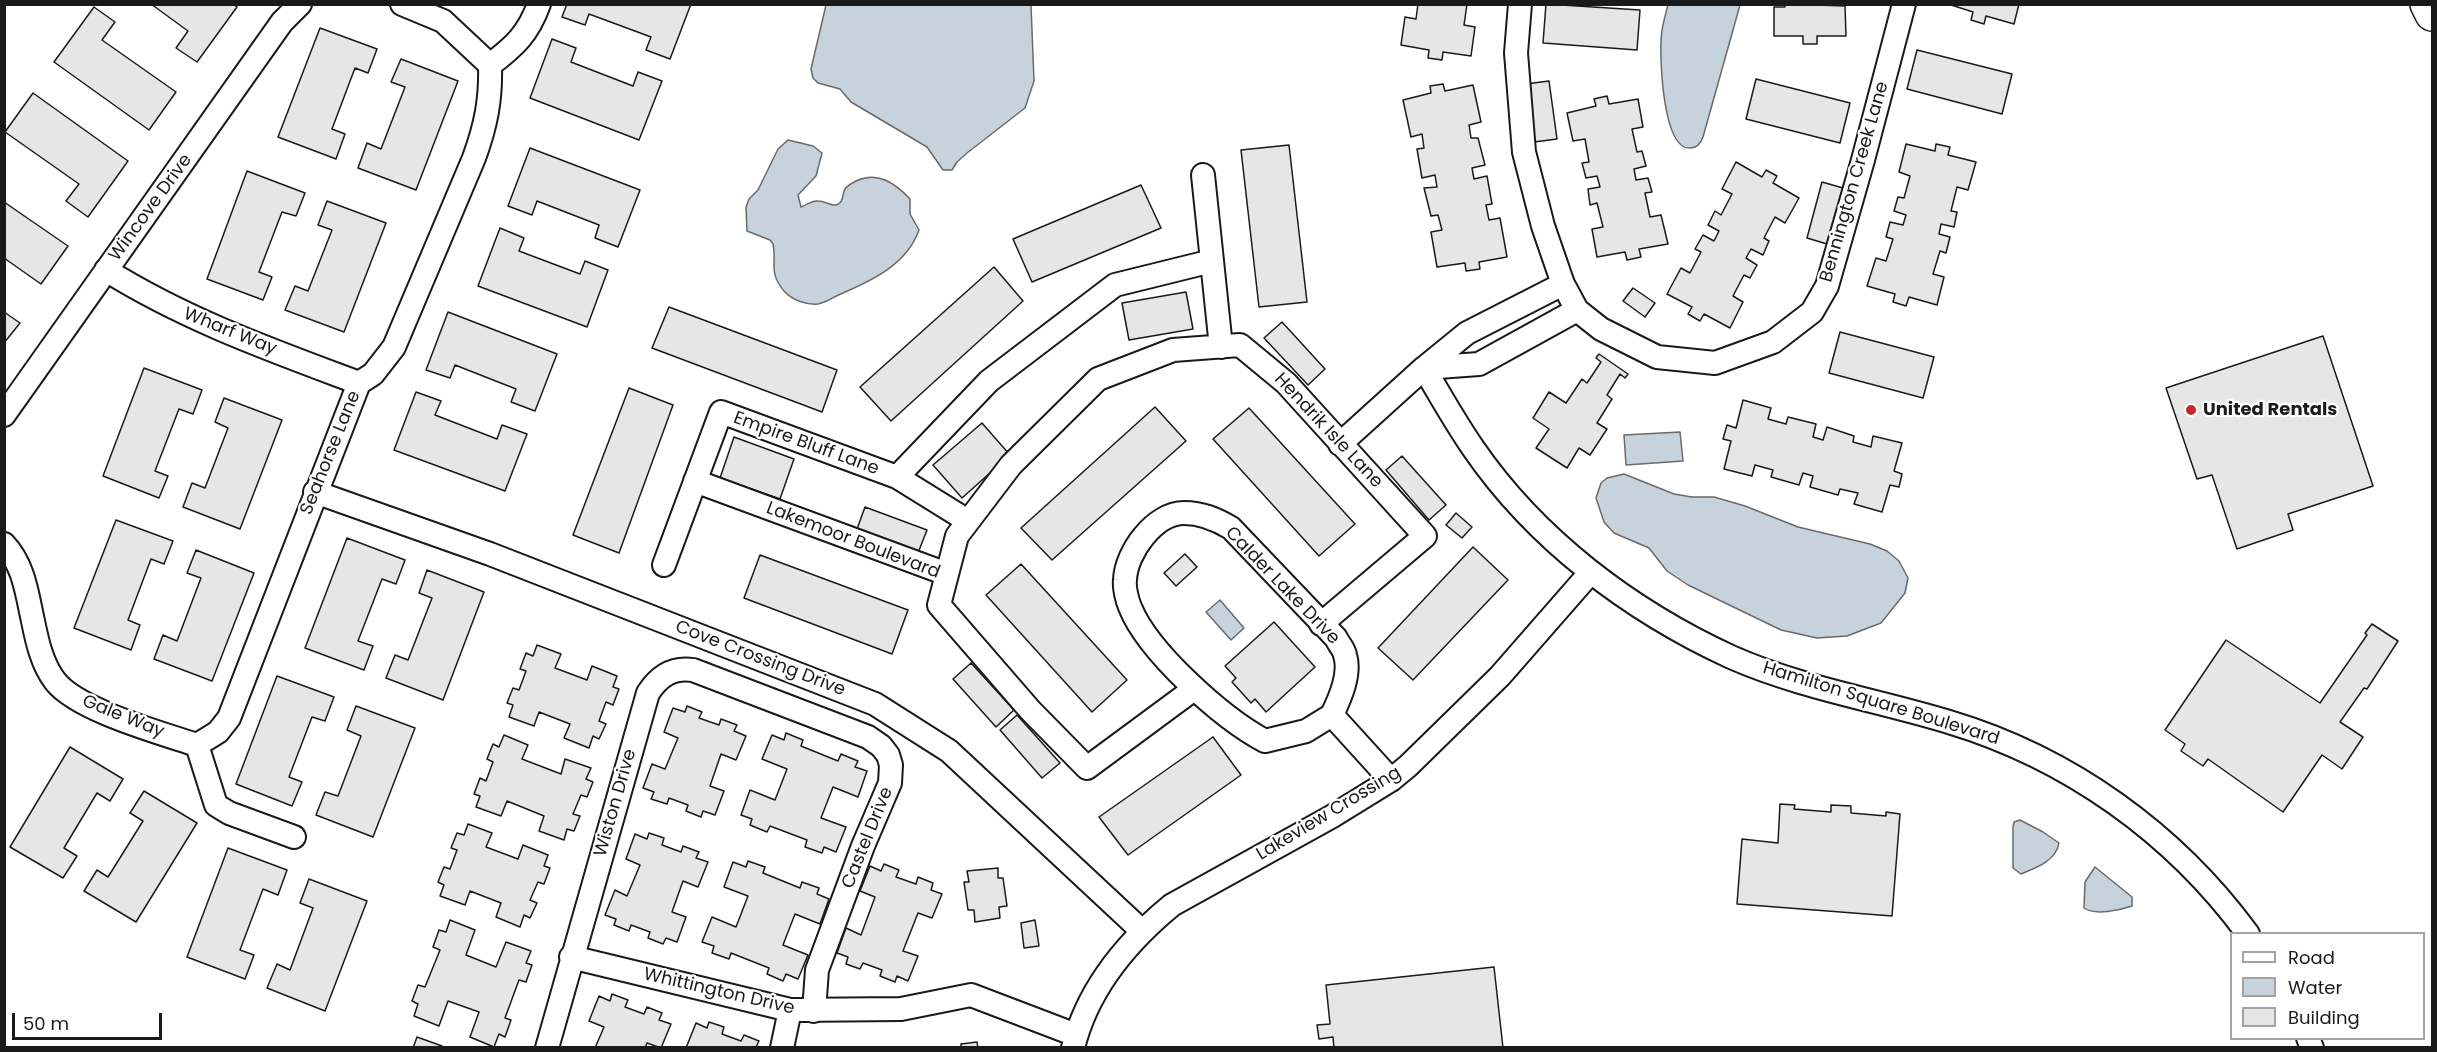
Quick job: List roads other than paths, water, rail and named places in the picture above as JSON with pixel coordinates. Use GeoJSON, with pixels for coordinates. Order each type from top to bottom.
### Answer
{"type":"FeatureCollection","features":[{"type":"Feature","properties":{"kind":"highway"},"geometry":{"type":"LineString","coordinates":[[2427,4],[2433,14]]}},
{"type":"Feature","properties":{"kind":"street","name":"Wincove Drive"},"geometry":{"type":"LineString","coordinates":[[4,415],[181,168],[282,22],[300,4]]}},
{"type":"Feature","properties":{"kind":"street"},"geometry":{"type":"LineString","coordinates":[[402,4],[443,21],[490,64],[514,46],[526,32],[539,4]]}},
{"type":"Feature","properties":{"kind":"street","name":"Bennington Creek Lane"},"geometry":{"type":"LineString","coordinates":[[1520,4],[1516,53],[1524,152],[1543,226],[1563,284],[1577,310],[1601,329],[1657,357],[1715,363],[1773,342],[1812,312],[1827,286],[1904,4]]}},
{"type":"Feature","properties":{"kind":"street","name":"Seahorse Lane"},"geometry":{"type":"LineString","coordinates":[[197,745],[218,732],[229,718],[359,383],[373,374],[394,347],[474,158],[490,104],[490,64]]}},
{"type":"Feature","properties":{"kind":"street"},"geometry":{"type":"LineString","coordinates":[[1203,176],[1221,347]]}},
{"type":"Feature","properties":{"kind":"street"},"geometry":{"type":"LineString","coordinates":[[897,477],[989,381],[1115,285],[1212,261]]}},
{"type":"Feature","properties":{"kind":"street","name":"Wharf Way"},"geometry":{"type":"LineString","coordinates":[[106,270],[180,313],[359,383]]}},
{"type":"Feature","properties":{"kind":"street"},"geometry":{"type":"LineString","coordinates":[[1340,444],[1424,368],[1467,333],[1563,284]]}},
{"type":"Feature","properties":{"kind":"street"},"geometry":{"type":"LineString","coordinates":[[1424,368],[1479,364],[1577,310]]}},
{"type":"Feature","properties":{"kind":"street","name":"Hendrik Isle Lane"},"geometry":{"type":"LineString","coordinates":[[947,574],[957,536],[1011,465],[1098,379],[1173,350],[1240,345],[1286,382],[1425,536],[1322,624]]}},
{"type":"Feature","properties":{"kind":"street","name":"Hamilton Square Boulevard"},"geometry":{"type":"LineString","coordinates":[[1424,368],[1480,457],[1527,514],[1590,573],[1637,604],[1732,657],[1811,686],[1984,733],[2041,757],[2074,775],[2112,800],[2180,855],[2247,932]]}},
{"type":"Feature","properties":{"kind":"street","name":"Empire Bluff Lane"},"geometry":{"type":"LineString","coordinates":[[664,565],[721,412],[897,477],[969,521]]}},
{"type":"Feature","properties":{"kind":"street","name":"Lakemoor Boulevard"},"geometry":{"type":"LineString","coordinates":[[695,481],[947,574],[939,605],[1030,710],[1087,768],[1194,689]]}},
{"type":"Feature","properties":{"kind":"street","name":"Cove Crossing Drive"},"geometry":{"type":"LineString","coordinates":[[315,492],[490,554],[875,704],[949,751],[1142,931]]}},
{"type":"Feature","properties":{"kind":"street","name":"Calder Lake Drive"},"geometry":{"type":"LineString","coordinates":[[1182,513],[1213,517],[1231,528],[1322,624],[1346,655],[1343,687],[1332,715],[1306,731],[1265,741],[1245,730],[1194,689],[1146,635],[1130,606],[1125,580],[1132,554],[1141,537],[1162,520],[1182,513]]}},
{"type":"Feature","properties":{"kind":"street","name":"Gale Way"},"geometry":{"type":"LineString","coordinates":[[4,544],[13,553],[23,577],[36,637],[44,662],[56,682],[75,697],[94,706],[197,745]]}},
{"type":"Feature","properties":{"kind":"street","name":"Lakeview Crossing"},"geometry":{"type":"LineString","coordinates":[[1075,1041],[1086,1013],[1107,975],[1142,931],[1172,905],[1331,817],[1391,780],[1500,676],[1590,573]]}},
{"type":"Feature","properties":{"kind":"street","name":"Wiston Drive"},"geometry":{"type":"LineString","coordinates":[[547,1047],[648,693],[653,685],[669,672],[681,668],[693,670],[773,700]]}},
{"type":"Feature","properties":{"kind":"street","name":"Castel Drive"},"geometry":{"type":"LineString","coordinates":[[773,700],[868,738],[888,755],[891,765],[890,783],[863,846],[817,970],[814,1011]]}},
{"type":"Feature","properties":{"kind":"street"},"geometry":{"type":"LineString","coordinates":[[1332,715],[1391,780]]}},
{"type":"Feature","properties":{"kind":"street"},"geometry":{"type":"LineString","coordinates":[[197,745],[216,805],[229,813],[294,837]]}},
{"type":"Feature","properties":{"kind":"street","name":"Whittington Drive"},"geometry":{"type":"LineString","coordinates":[[571,957],[790,1010],[901,1009],[971,995],[1075,1041]]}},
{"type":"Feature","properties":{"kind":"street"},"geometry":{"type":"LineString","coordinates":[[782,1047],[790,1010]]}},
{"type":"Feature","properties":{"kind":"water"},"geometry":{"type":"Polygon","coordinates":[[[826,5],[1031,5],[1034,81],[1025,108],[967,153],[952,170],[943,170],[927,147],[851,102],[840,89],[818,83],[813,78],[811,69],[826,5]]]}},
{"type":"Feature","properties":{"kind":"water"},"geometry":{"type":"Polygon","coordinates":[[[1668,5],[1740,5],[1703,137],[1698,145],[1692,148],[1681,145],[1674,135],[1665,103],[1661,41],[1668,5]]]}},
{"type":"Feature","properties":{"kind":"water"},"geometry":{"type":"Polygon","coordinates":[[[788,140],[813,146],[822,153],[816,176],[798,195],[801,207],[816,201],[836,205],[840,202],[845,189],[851,184],[864,178],[879,178],[898,188],[910,199],[910,214],[919,230],[914,242],[888,269],[818,304],[800,301],[784,291],[776,278],[773,244],[770,240],[747,231],[746,207],[749,199],[758,190],[778,149],[788,140]]]}},
{"type":"Feature","properties":{"kind":"water"},"geometry":{"type":"Polygon","coordinates":[[[1680,432],[1683,461],[1626,465],[1624,435],[1680,432]]]}},
{"type":"Feature","properties":{"kind":"water"},"geometry":{"type":"Polygon","coordinates":[[[1624,474],[1674,494],[1714,497],[1745,506],[1798,527],[1870,544],[1887,551],[1899,561],[1908,578],[1905,593],[1881,623],[1847,636],[1817,638],[1781,630],[1688,585],[1667,571],[1649,548],[1614,533],[1604,522],[1596,498],[1601,483],[1607,478],[1624,474]]]}},
{"type":"Feature","properties":{"kind":"water"},"geometry":{"type":"Polygon","coordinates":[[[1220,600],[1244,628],[1231,640],[1206,612],[1220,600]]]}},
{"type":"Feature","properties":{"kind":"water"},"geometry":{"type":"Polygon","coordinates":[[[2020,820],[2059,843],[2050,859],[2021,874],[2013,868],[2013,827],[2014,822],[2020,820]]]}},
{"type":"Feature","properties":{"kind":"water"},"geometry":{"type":"Polygon","coordinates":[[[2095,867],[2132,897],[2132,906],[2101,912],[2084,908],[2085,882],[2095,867]]]}},
{"type":"Feature","properties":{"kind":"place","name":"United Rentals"},"geometry":{"type":"Point","coordinates":[2191,410]}}]}
